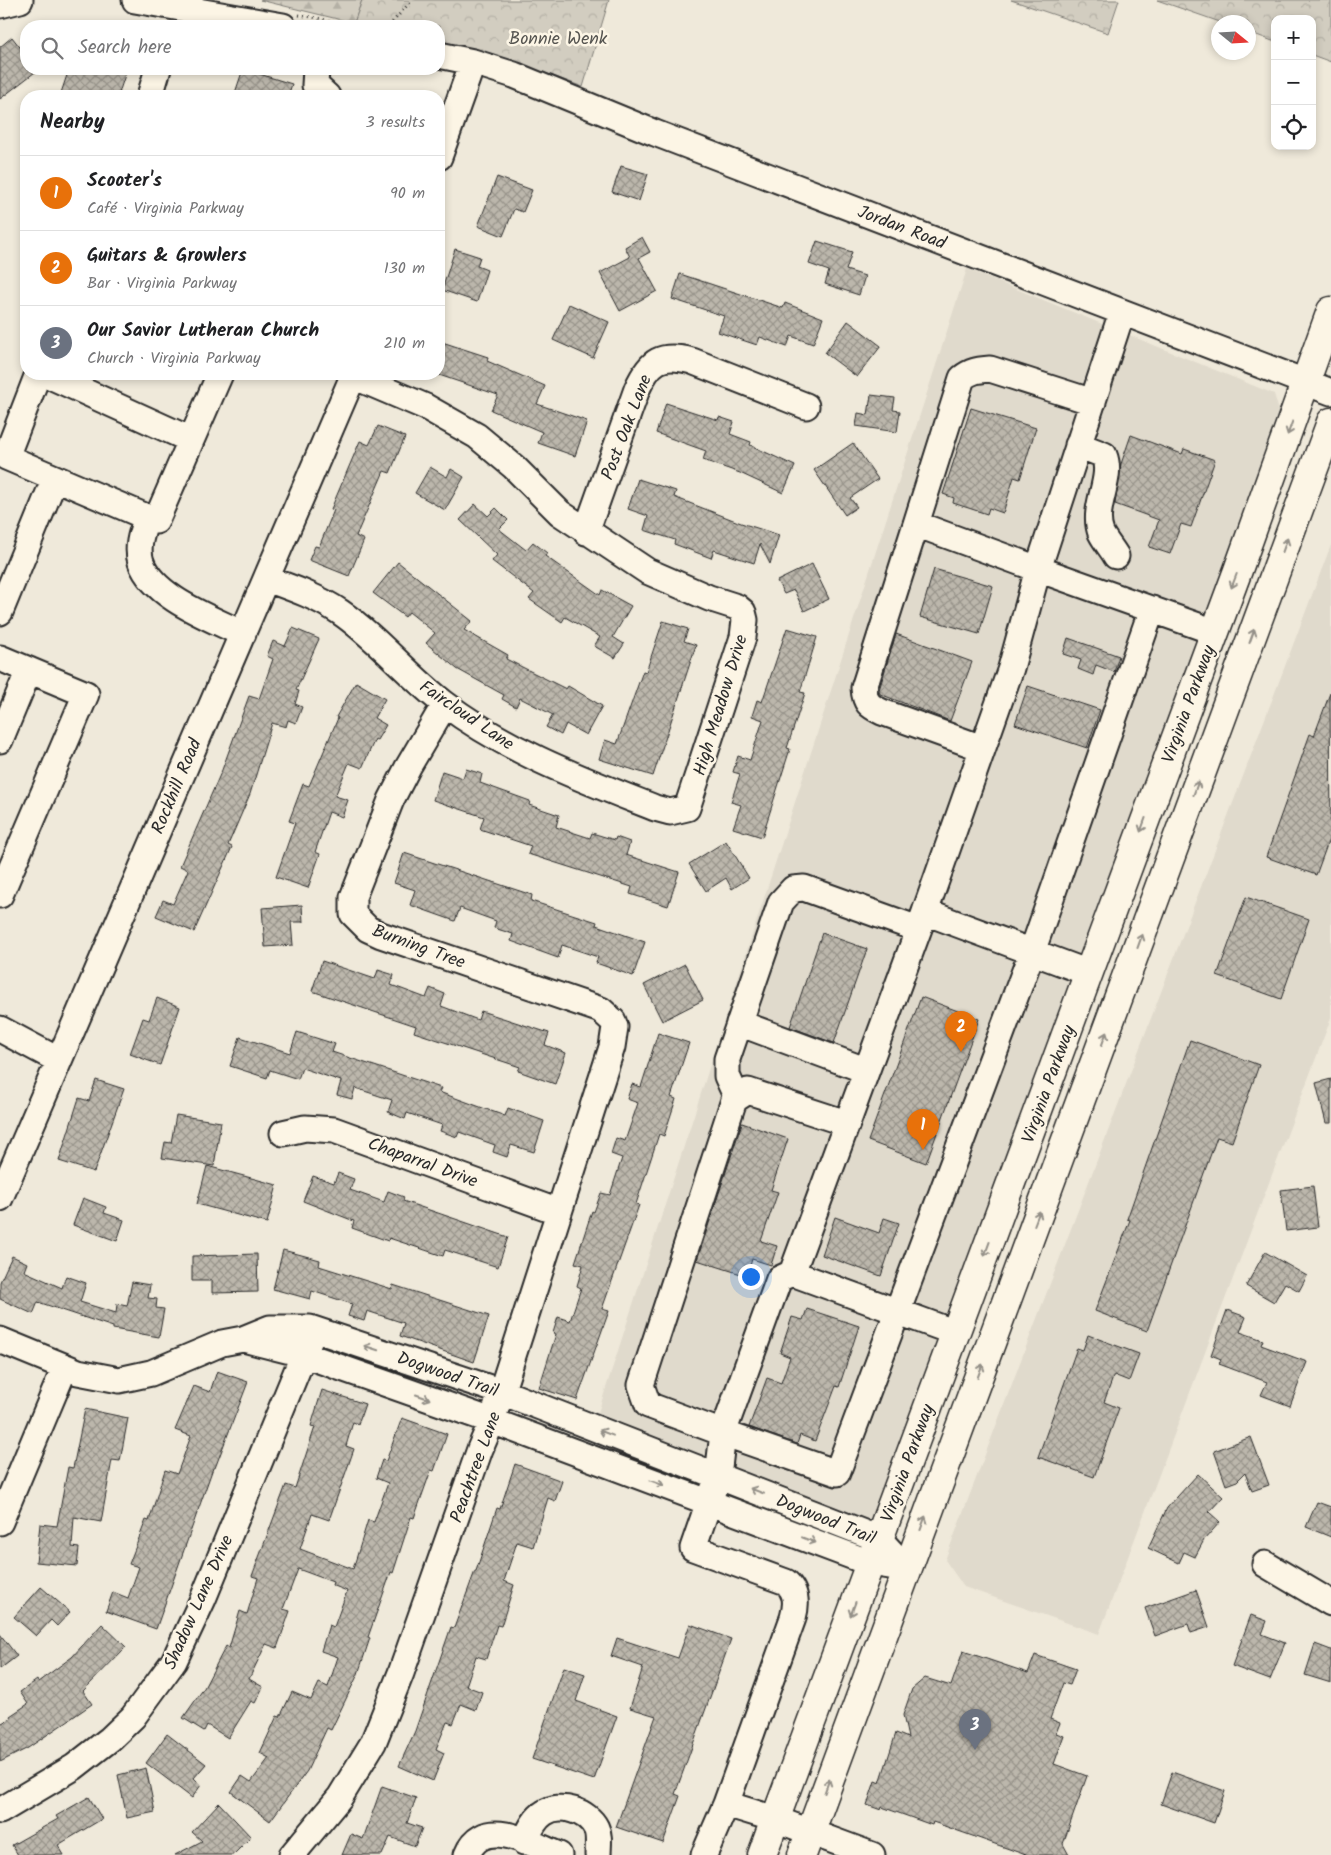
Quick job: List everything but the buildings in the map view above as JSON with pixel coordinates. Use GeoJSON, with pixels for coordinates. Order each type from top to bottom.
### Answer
{"type":"FeatureCollection","features":[{"type":"Feature","properties":{"kind":"main road","name":"Virginia Parkway"},"geometry":{"type":"LineString","coordinates":[[762,1855],[1215,632],[1319,387],[1331,311]]}},
{"type":"Feature","properties":{"kind":"main road","name":"Virginia Parkway"},"geometry":{"type":"LineString","coordinates":[[806,1844],[1331,422]]}},
{"type":"Feature","properties":{"kind":"main road"},"geometry":{"type":"LineString","coordinates":[[1089,973],[1123,986]]}},
{"type":"Feature","properties":{"kind":"street"},"geometry":{"type":"LineString","coordinates":[[0,5],[20,0]]}},
{"type":"Feature","properties":{"kind":"street"},"geometry":{"type":"LineString","coordinates":[[136,0],[174,16],[218,20]]}},
{"type":"Feature","properties":{"kind":"street","name":"Jordan Road"},"geometry":{"type":"LineString","coordinates":[[445,57],[473,62],[514,75],[655,133],[1319,387]]}},
{"type":"Feature","properties":{"kind":"street"},"geometry":{"type":"LineString","coordinates":[[445,140],[473,62]]}},
{"type":"Feature","properties":{"kind":"street"},"geometry":{"type":"LineString","coordinates":[[152,90],[156,75]]}},
{"type":"Feature","properties":{"kind":"street"},"geometry":{"type":"LineString","coordinates":[[316,75],[315,85],[320,90]]}},
{"type":"Feature","properties":{"kind":"street"},"geometry":{"type":"LineString","coordinates":[[792,1273],[1011,668],[1038,570],[1122,312]]}},
{"type":"Feature","properties":{"kind":"street","name":"Post Oak Lane"},"geometry":{"type":"LineString","coordinates":[[586,532],[637,388],[645,371],[657,361],[675,357],[692,362],[806,406]]}},
{"type":"Feature","properties":{"kind":"street"},"geometry":{"type":"LineString","coordinates":[[982,748],[869,706],[865,700],[864,688],[962,378],[976,370],[990,369],[1093,402]]}},
{"type":"Feature","properties":{"kind":"street"},"geometry":{"type":"LineString","coordinates":[[36,380],[6,457],[156,521],[217,380]]}},
{"type":"Feature","properties":{"kind":"street"},"geometry":{"type":"LineString","coordinates":[[59,380],[191,440]]}},
{"type":"Feature","properties":{"kind":"street","name":"Rockhill Road"},"geometry":{"type":"LineString","coordinates":[[0,1198],[351,380]]}},
{"type":"Feature","properties":{"kind":"street","name":"High Meadow Drive"},"geometry":{"type":"LineString","coordinates":[[364,380],[419,404],[477,436],[514,467],[545,500],[586,532],[653,574],[709,598],[736,607],[743,612],[745,620],[743,637],[687,808]]}},
{"type":"Feature","properties":{"kind":"street"},"geometry":{"type":"LineString","coordinates":[[1078,444],[1104,455],[1108,464],[1099,507],[1101,532],[1116,556]]}},
{"type":"Feature","properties":{"kind":"street"},"geometry":{"type":"LineString","coordinates":[[0,612],[55,478]]}},
{"type":"Feature","properties":{"kind":"street"},"geometry":{"type":"LineString","coordinates":[[147,517],[139,541],[141,562],[156,586],[191,608],[243,634]]}},
{"type":"Feature","properties":{"kind":"street"},"geometry":{"type":"LineString","coordinates":[[916,524],[1038,570],[1215,632]]}},
{"type":"Feature","properties":{"kind":"street","name":"Faircloud Lane"},"geometry":{"type":"LineString","coordinates":[[267,579],[318,599],[340,612],[445,704],[498,739],[556,769],[670,812],[687,808]]}},
{"type":"Feature","properties":{"kind":"street"},"geometry":{"type":"LineString","coordinates":[[846,1123],[748,1091],[734,1100],[642,1384],[648,1405],[838,1473],[1032,952],[1152,610]]}},
{"type":"Feature","properties":{"kind":"street"},"geometry":{"type":"LineString","coordinates":[[0,658],[86,694],[0,895]]}},
{"type":"Feature","properties":{"kind":"street"},"geometry":{"type":"LineString","coordinates":[[0,740],[30,670]]}},
{"type":"Feature","properties":{"kind":"street","name":"Burning Tree"},"geometry":{"type":"LineString","coordinates":[[445,704],[391,800],[353,897],[353,914],[368,929],[381,935],[601,1010],[614,1021],[615,1027]]}},
{"type":"Feature","properties":{"kind":"street"},"geometry":{"type":"LineString","coordinates":[[737,1098],[727,1076],[727,1059],[781,902],[793,889],[804,888],[921,920],[1032,952],[1089,973]]}},
{"type":"Feature","properties":{"kind":"street"},"geometry":{"type":"LineString","coordinates":[[739,1022],[865,1070]]}},
{"type":"Feature","properties":{"kind":"street","name":"Peachtree Lane"},"geometry":{"type":"LineString","coordinates":[[292,1855],[340,1798],[373,1743],[404,1664],[502,1392],[612,1047],[615,1027]]}},
{"type":"Feature","properties":{"kind":"street"},"geometry":{"type":"LineString","coordinates":[[0,1029],[58,1060]]}},
{"type":"Feature","properties":{"kind":"street","name":"Chaparral Drive"},"geometry":{"type":"LineString","coordinates":[[283,1133],[305,1128],[334,1130],[560,1212]]}},
{"type":"Feature","properties":{"kind":"street"},"geometry":{"type":"LineString","coordinates":[[704,1855],[726,1804],[792,1618],[796,1599],[792,1587],[786,1582],[693,1548],[718,1476],[723,1433],[779,1279],[792,1273],[956,1333]]}},
{"type":"Feature","properties":{"kind":"street","name":"Dogwood Trail"},"geometry":{"type":"LineString","coordinates":[[0,1340],[65,1367],[98,1377],[119,1380],[151,1373],[222,1343],[243,1340],[270,1328],[310,1328],[502,1392],[718,1476],[875,1551],[907,1569]]}},
{"type":"Feature","properties":{"kind":"street","name":"Shadow Lane Drive"},"geometry":{"type":"LineString","coordinates":[[0,1811],[74,1767],[110,1738],[133,1717],[174,1661],[203,1599],[311,1336],[310,1328]]}},
{"type":"Feature","properties":{"kind":"street","name":"Dogwood Trail"},"geometry":{"type":"LineString","coordinates":[[243,1340],[302,1354],[492,1421],[710,1502],[875,1551]]}},
{"type":"Feature","properties":{"kind":"street"},"geometry":{"type":"LineString","coordinates":[[0,1522],[65,1367]]}},
{"type":"Feature","properties":{"kind":"street"},"geometry":{"type":"LineString","coordinates":[[1265,1564],[1331,1603]]}},
{"type":"Feature","properties":{"kind":"street"},"geometry":{"type":"LineString","coordinates":[[726,1804],[775,1819],[806,1844],[872,1855]]}},
{"type":"Feature","properties":{"kind":"street"},"geometry":{"type":"LineString","coordinates":[[524,1842],[531,1828],[544,1813],[551,1809],[568,1809],[579,1812],[591,1820],[598,1834],[598,1855]]}},
{"type":"Feature","properties":{"kind":"street"},"geometry":{"type":"LineString","coordinates":[[467,1855],[482,1836],[498,1832],[559,1855]]}},
{"type":"Feature","properties":{"kind":"path"},"geometry":{"type":"LineString","coordinates":[[394,20],[412,0]]}},
{"type":"Feature","properties":{"kind":"shaded area"},"geometry":{"type":"Polygon","coordinates":[[[967,269],[1274,394],[1279,411],[1231,558],[1098,904],[870,1522],[861,1524],[595,1422],[967,269]]]}},
{"type":"Feature","properties":{"kind":"shaded area"},"geometry":{"type":"Polygon","coordinates":[[[1331,545],[1331,1018],[1099,1634],[964,1587],[945,1560],[1331,545]]]}},
{"type":"Feature","properties":{"kind":"green space"},"geometry":{"type":"Polygon","coordinates":[[[260,0],[362,0],[355,20],[342,20],[260,0]]]}},
{"type":"Feature","properties":{"kind":"green space","name":"Bonnie Wenk"},"geometry":{"type":"Polygon","coordinates":[[[362,0],[609,0],[583,87],[493,54],[445,42],[445,20],[355,20],[362,0]]]}},
{"type":"Feature","properties":{"kind":"green space"},"geometry":{"type":"Polygon","coordinates":[[[1011,0],[1119,0],[1108,33],[1011,0]]]}},
{"type":"Feature","properties":{"kind":"green space"},"geometry":{"type":"Polygon","coordinates":[[[1157,0],[1331,0],[1331,62],[1316,56],[1316,15],[1271,15],[1271,40],[1256,35],[1256,15],[1211,15],[1211,19],[1157,0]]]}},
{"type":"Feature","properties":{"kind":"place","name":"Guitars & Growlers"},"geometry":{"type":"Point","coordinates":[961,1052]}},
{"type":"Feature","properties":{"kind":"place","name":"Scooter's"},"geometry":{"type":"Point","coordinates":[923,1150]}},
{"type":"Feature","properties":{"kind":"place","name":"Our Savior Lutheran Church"},"geometry":{"type":"Point","coordinates":[975,1750]}}]}
